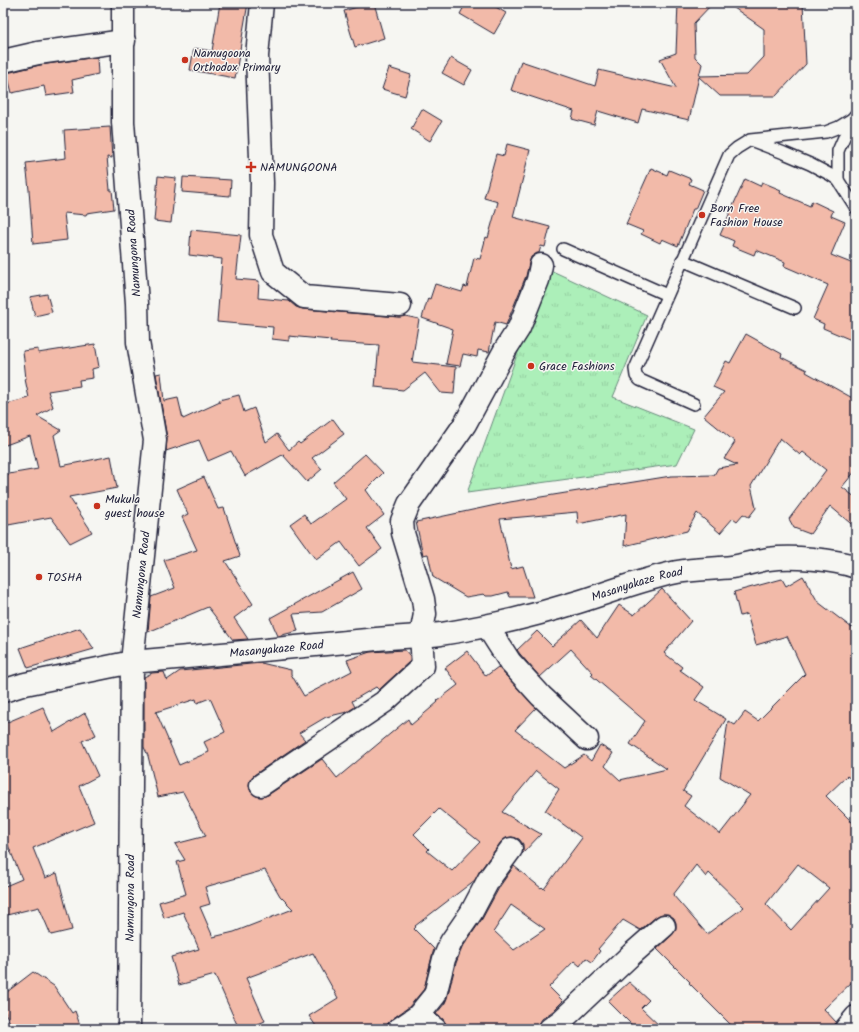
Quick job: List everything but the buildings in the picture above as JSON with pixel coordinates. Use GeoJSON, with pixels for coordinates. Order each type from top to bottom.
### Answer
{"type":"FeatureCollection","features":[{"type":"Feature","properties":{"kind":"street","name":"Namungona Road"},"geometry":{"type":"LineString","coordinates":[[123,3],[123,122],[137,303],[138,342],[155,440],[132,662],[129,1029]]}},
{"type":"Feature","properties":{"kind":"street"},"geometry":{"type":"LineString","coordinates":[[262,3],[257,56],[262,183],[261,235],[273,272],[304,297],[400,305]]}},
{"type":"Feature","properties":{"kind":"street"},"geometry":{"type":"LineString","coordinates":[[3,61],[38,53],[124,41]]}},
{"type":"Feature","properties":{"kind":"street"},"geometry":{"type":"LineString","coordinates":[[261,785],[384,702],[423,666],[421,635],[425,614],[424,600],[403,533],[402,521],[409,504],[465,424],[519,328],[538,280],[541,265]]}},
{"type":"Feature","properties":{"kind":"street","name":"Masanyakaze Road"},"geometry":{"type":"LineString","coordinates":[[3,691],[25,684],[132,662],[370,639],[440,634],[487,626],[533,616],[630,584],[678,572],[732,567],[768,559],[786,558],[830,561],[856,567]]}},
{"type":"Feature","properties":{"kind":"street"},"geometry":{"type":"LineString","coordinates":[[487,626],[510,662],[541,696],[587,739]]}},
{"type":"Feature","properties":{"kind":"street"},"geometry":{"type":"LineString","coordinates":[[400,1029],[418,1016],[435,995],[444,959],[451,942],[471,913],[490,879],[511,850]]}},
{"type":"Feature","properties":{"kind":"street"},"geometry":{"type":"LineString","coordinates":[[560,1026],[632,954],[664,926]]}},
{"type":"Feature","properties":{"kind":"street"},"geometry":{"type":"LineString","coordinates":[[418,1016],[435,1029]]}},
{"type":"Feature","properties":{"kind":"street"},"geometry":{"type":"LineString","coordinates":[[846,1029],[856,1017]]}},
{"type":"Feature","properties":{"kind":"lane"},"geometry":{"type":"LineString","coordinates":[[694,404],[640,380],[636,376],[635,369],[729,155],[750,140],[826,132],[839,127],[854,116]]}},
{"type":"Feature","properties":{"kind":"lane"},"geometry":{"type":"LineString","coordinates":[[838,180],[838,151],[854,116]]}},
{"type":"Feature","properties":{"kind":"lane"},"geometry":{"type":"LineString","coordinates":[[750,140],[810,164],[829,174],[838,180],[856,208]]}},
{"type":"Feature","properties":{"kind":"lane"},"geometry":{"type":"LineString","coordinates":[[563,249],[667,295]]}},
{"type":"Feature","properties":{"kind":"lane"},"geometry":{"type":"LineString","coordinates":[[682,260],[795,308]]}},
{"type":"Feature","properties":{"kind":"green space"},"geometry":{"type":"Polygon","coordinates":[[[548,269],[647,315],[613,397],[694,429],[677,464],[467,493],[548,269]]]}},
{"type":"Feature","properties":{"kind":"place","name":"Namugoona Orthodox Primary"},"geometry":{"type":"Point","coordinates":[185,60]}},
{"type":"Feature","properties":{"kind":"place","name":"NAMUNGOONA"},"geometry":{"type":"Point","coordinates":[251,167]}},
{"type":"Feature","properties":{"kind":"place","name":"Born Free Fashion House"},"geometry":{"type":"Point","coordinates":[702,215]}},
{"type":"Feature","properties":{"kind":"place","name":"Grace Fashions"},"geometry":{"type":"Point","coordinates":[531,366]}},
{"type":"Feature","properties":{"kind":"place","name":"Mukula guest house"},"geometry":{"type":"Point","coordinates":[97,506]}},
{"type":"Feature","properties":{"kind":"place","name":"TOSHA"},"geometry":{"type":"Point","coordinates":[39,577]}}]}
